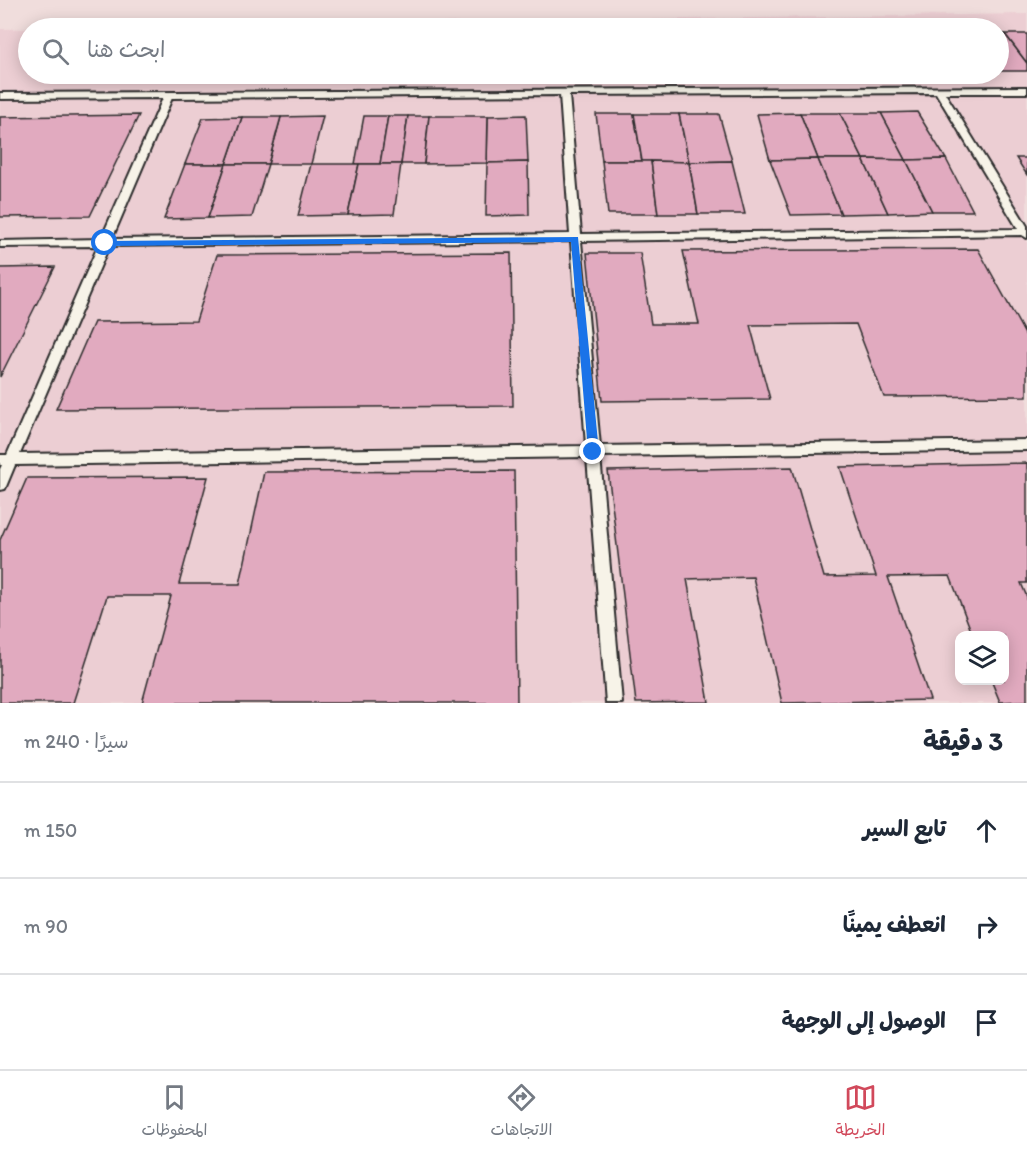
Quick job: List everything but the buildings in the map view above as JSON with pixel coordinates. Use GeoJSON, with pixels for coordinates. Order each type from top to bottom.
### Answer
{"type":"FeatureCollection","features":[{"type":"Feature","properties":{"kind":"lane"},"geometry":{"type":"LineString","coordinates":[[0,96],[1027,90]]}},
{"type":"Feature","properties":{"kind":"lane"},"geometry":{"type":"LineString","coordinates":[[939,91],[1026,233]]}},
{"type":"Feature","properties":{"kind":"lane"},"geometry":{"type":"LineString","coordinates":[[564,93],[614,703]]}},
{"type":"Feature","properties":{"kind":"lane"},"geometry":{"type":"LineString","coordinates":[[0,485],[5,460],[105,243],[169,95]]}},
{"type":"Feature","properties":{"kind":"lane"},"geometry":{"type":"LineString","coordinates":[[0,244],[1026,233]]}},
{"type":"Feature","properties":{"kind":"lane"},"geometry":{"type":"LineString","coordinates":[[5,460],[1027,445]]}},
{"type":"Feature","properties":{"kind":"shaded area"},"geometry":{"type":"Polygon","coordinates":[[[1027,14],[1027,703],[0,703],[0,29],[18,29],[18,84],[1009,84],[1009,18],[753,18],[1027,14]]]}},
{"type":"Feature","properties":{"kind":"route"},"geometry":{"type":"LineString","coordinates":[[105,243],[575,239],[593,452]]}}]}
